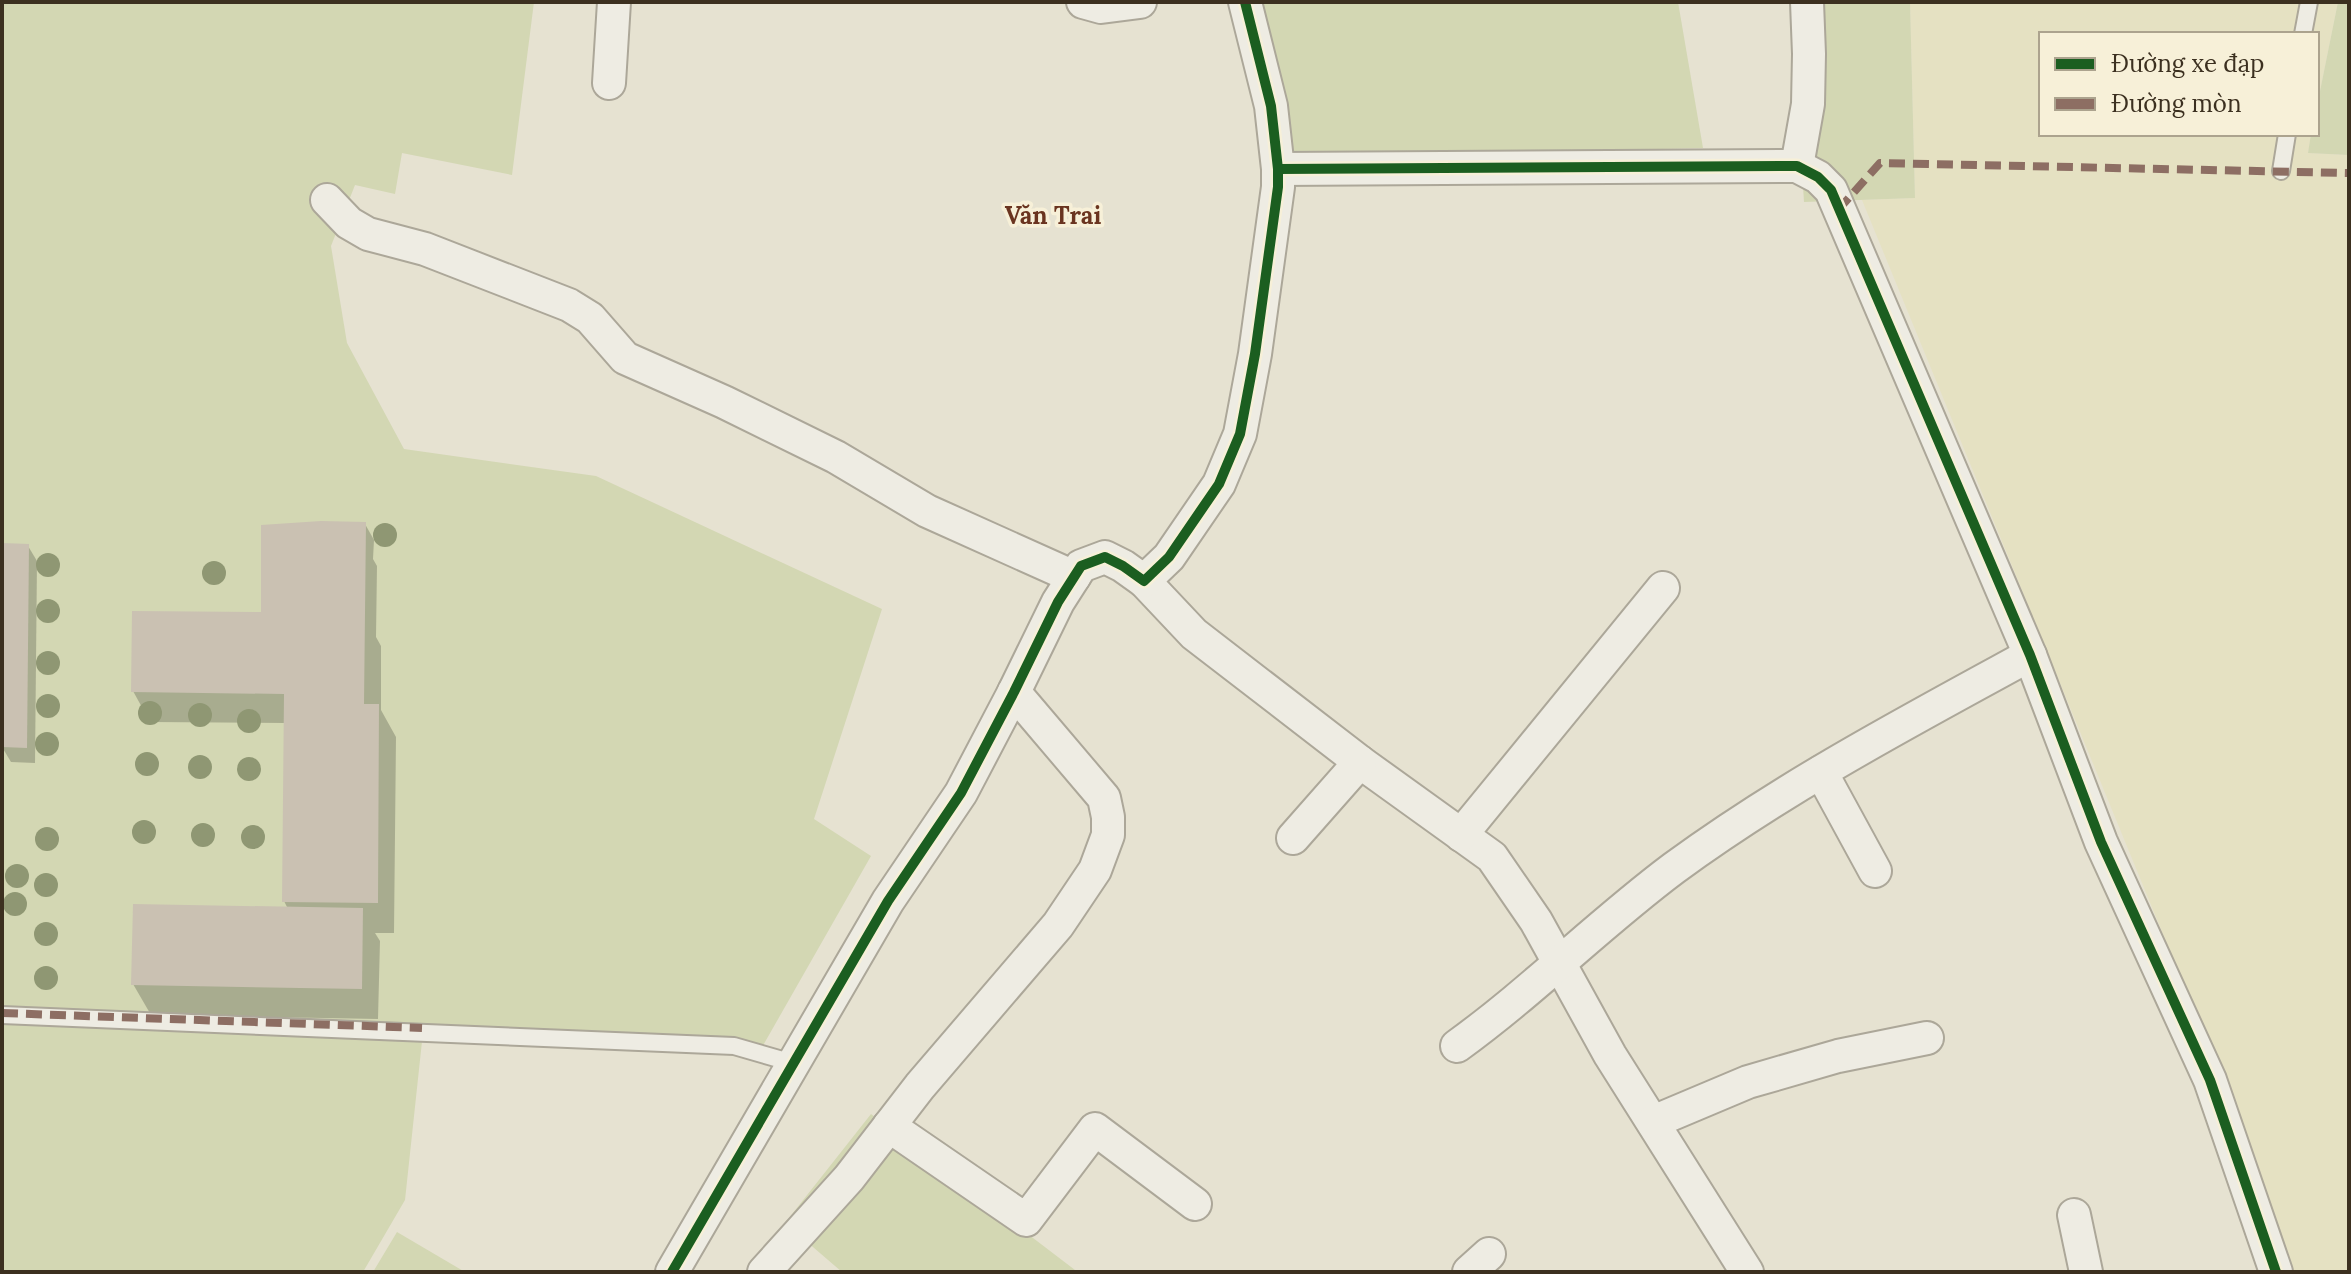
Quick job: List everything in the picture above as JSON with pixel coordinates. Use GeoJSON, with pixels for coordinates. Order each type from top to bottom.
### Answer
{"type":"FeatureCollection","features":[{"type":"Feature","properties":{"kind":"street"},"geometry":{"type":"LineString","coordinates":[[609,83],[614,2]]}},
{"type":"Feature","properties":{"kind":"street"},"geometry":{"type":"LineString","coordinates":[[1083,2],[1101,7],[1140,2]]}},
{"type":"Feature","properties":{"kind":"street"},"geometry":{"type":"LineString","coordinates":[[1144,581],[1169,557],[1219,484],[1240,434],[1255,354],[1278,169],[1271,106],[1245,2]]}},
{"type":"Feature","properties":{"kind":"street"},"geometry":{"type":"LineString","coordinates":[[1797,166],[1808,104],[1807,2]]}},
{"type":"Feature","properties":{"kind":"street"},"geometry":{"type":"LineString","coordinates":[[1278,169],[1797,166],[1818,177],[1831,190],[2030,655],[2101,842],[2210,1080],[2276,1272]]}},
{"type":"Feature","properties":{"kind":"street"},"geometry":{"type":"LineString","coordinates":[[327,200],[349,223],[368,234],[425,249],[569,305],[590,318],[625,358],[836,457],[927,511],[1074,577]]}},
{"type":"Feature","properties":{"kind":"street"},"geometry":{"type":"LineString","coordinates":[[672,1272],[888,901],[961,793],[1058,602],[1081,566],[1105,557],[1144,581],[1194,634],[1360,762],[1492,857],[1536,921],[1610,1055],[1739,1268]]}},
{"type":"Feature","properties":{"kind":"street"},"geometry":{"type":"LineString","coordinates":[[1461,835],[1663,588]]}},
{"type":"Feature","properties":{"kind":"street"},"geometry":{"type":"LineString","coordinates":[[1457,1046],[1673,869],[1778,797],[2030,655]]}},
{"type":"Feature","properties":{"kind":"street"},"geometry":{"type":"LineString","coordinates":[[764,1272],[849,1178],[920,1086],[1058,925],[1095,870],[1108,835],[1104,798],[1014,692]]}},
{"type":"Feature","properties":{"kind":"street"},"geometry":{"type":"LineString","coordinates":[[1293,838],[1360,762]]}},
{"type":"Feature","properties":{"kind":"street"},"geometry":{"type":"LineString","coordinates":[[1821,772],[1875,871]]}},
{"type":"Feature","properties":{"kind":"street"},"geometry":{"type":"LineString","coordinates":[[1653,1122],[1748,1082],[1838,1056],[1927,1038]]}},
{"type":"Feature","properties":{"kind":"street"},"geometry":{"type":"LineString","coordinates":[[889,1126],[1026,1220],[1095,1129],[1195,1204]]}},
{"type":"Feature","properties":{"kind":"street"},"geometry":{"type":"LineString","coordinates":[[2074,1215],[2086,1272]]}},
{"type":"Feature","properties":{"kind":"lane"},"geometry":{"type":"LineString","coordinates":[[2303,32],[2309,2]]}},
{"type":"Feature","properties":{"kind":"lane"},"geometry":{"type":"LineString","coordinates":[[2281,171],[2287,136]]}},
{"type":"Feature","properties":{"kind":"lane"},"geometry":{"type":"LineString","coordinates":[[2,1015],[734,1046],[793,1063]]}},
{"type":"Feature","properties":{"kind":"shaded area"},"geometry":{"type":"Polygon","coordinates":[[[1910,2],[2338,2],[2319,96],[2319,32],[2039,32],[2039,136],[2311,136],[2308,153],[2349,155],[2349,1272],[2290,1272],[2231,1100],[1862,200],[1915,198],[1910,2]]]}},
{"type":"Feature","properties":{"kind":"green space"},"geometry":{"type":"Polygon","coordinates":[[[2,2],[534,2],[512,175],[402,153],[395,194],[355,185],[331,246],[347,343],[404,449],[596,476],[882,609],[814,819],[871,856],[761,1049],[423,1032],[405,1200],[363,1272],[2,1272],[2,2]]]}},
{"type":"Feature","properties":{"kind":"green space"},"geometry":{"type":"Polygon","coordinates":[[[1252,2],[1678,2],[1703,148],[1281,158],[1252,2]]]}},
{"type":"Feature","properties":{"kind":"green space"},"geometry":{"type":"Polygon","coordinates":[[[1792,2],[1910,2],[1915,198],[1804,202],[1792,2]]]}},
{"type":"Feature","properties":{"kind":"green space"},"geometry":{"type":"Polygon","coordinates":[[[2338,2],[2349,2],[2349,155],[2308,153],[2311,136],[2319,136],[2319,96],[2338,2]]]}},
{"type":"Feature","properties":{"kind":"green space"},"geometry":{"type":"Polygon","coordinates":[[[871,1114],[1075,1270],[1083,1272],[842,1272],[785,1223],[871,1114]]]}},
{"type":"Feature","properties":{"kind":"green space"},"geometry":{"type":"Polygon","coordinates":[[[397,1232],[465,1272],[373,1272],[397,1232]]]}},
{"type":"Feature","properties":{"kind":"building"},"geometry":{"type":"Polygon","coordinates":[[[366,522],[364,704],[379,704],[378,903],[282,902],[284,694],[131,692],[132,611],[261,612],[261,525],[366,522]]]}},
{"type":"Feature","properties":{"kind":"building"},"geometry":{"type":"Polygon","coordinates":[[[2,543],[29,544],[27,748],[2,747],[2,543]]]}},
{"type":"Feature","properties":{"kind":"building"},"geometry":{"type":"Polygon","coordinates":[[[133,904],[363,908],[362,989],[131,985],[133,904]]]}},
{"type":"Feature","properties":{"kind":"marked path"},"geometry":{"type":"LineString","coordinates":[[1838,210],[1880,163],[2349,173]]}},
{"type":"Feature","properties":{"kind":"marked path"},"geometry":{"type":"LineString","coordinates":[[2,1013],[422,1028]]}},
{"type":"Feature","properties":{"kind":"cycle path"},"geometry":{"type":"LineString","coordinates":[[672,1272],[888,901],[961,793],[1058,602],[1081,566],[1105,557],[1144,581],[1169,557],[1219,484],[1240,434],[1255,354],[1278,187],[1271,106],[1245,2]]}},
{"type":"Feature","properties":{"kind":"cycle path"},"geometry":{"type":"LineString","coordinates":[[1278,169],[1797,166],[1818,177],[1831,190],[2030,655],[2101,842],[2210,1080],[2276,1272]]}},
{"type":"Feature","properties":{"kind":"district","name":"Văn Trai"},"geometry":{"type":"Point","coordinates":[1053,215]}}]}
